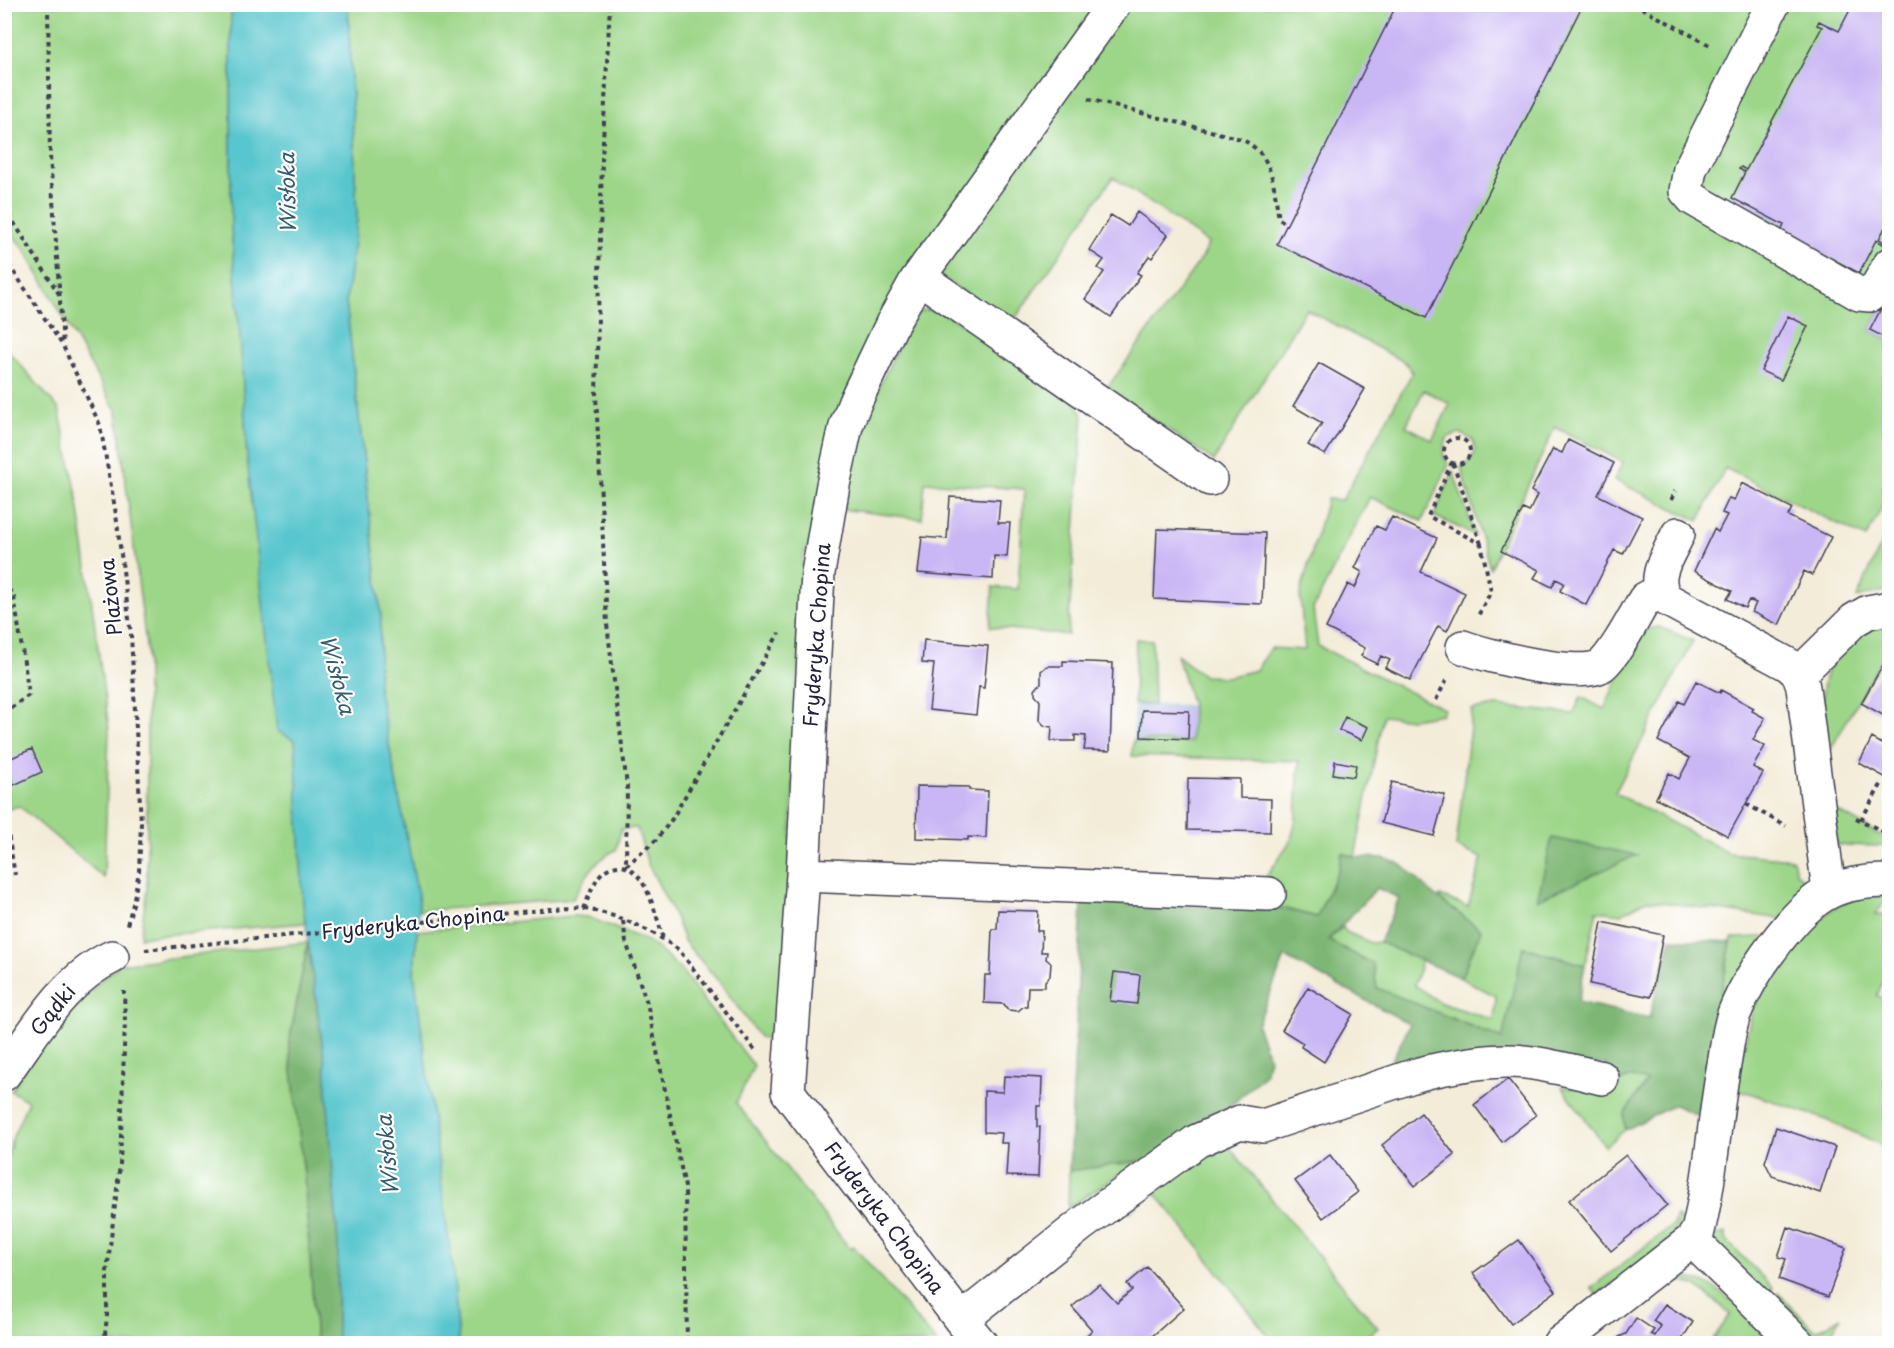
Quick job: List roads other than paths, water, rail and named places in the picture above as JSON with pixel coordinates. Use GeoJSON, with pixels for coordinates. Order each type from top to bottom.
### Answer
{"type":"FeatureCollection","features":[{"type":"Feature","properties":{"kind":"street","name":"Fryderyka Chopina"},"geometry":{"type":"LineString","coordinates":[[971,1332],[788,1092],[803,875],[818,573],[833,484],[846,426],[892,324],[919,277],[1114,4]]}},
{"type":"Feature","properties":{"kind":"street"},"geometry":{"type":"LineString","coordinates":[[1773,4],[1690,169],[1686,190],[1693,199],[1858,294],[1870,295],[1874,292],[1890,264]]}},
{"type":"Feature","properties":{"kind":"street"},"geometry":{"type":"LineString","coordinates":[[919,277],[1210,479]]}},
{"type":"Feature","properties":{"kind":"street"},"geometry":{"type":"LineString","coordinates":[[1666,599],[1661,592],[1660,572],[1678,534]]}},
{"type":"Feature","properties":{"kind":"street"},"geometry":{"type":"LineString","coordinates":[[1463,647],[1497,658],[1573,670],[1596,669],[1610,656],[1645,599],[1651,595],[1658,595],[1789,665],[1799,674],[1803,687],[1829,891]]}},
{"type":"Feature","properties":{"kind":"street"},"geometry":{"type":"LineString","coordinates":[[1799,674],[1854,620],[1868,612],[1890,608]]}},
{"type":"Feature","properties":{"kind":"street"},"geometry":{"type":"LineString","coordinates":[[803,875],[1269,894]]}},
{"type":"Feature","properties":{"kind":"street"},"geometry":{"type":"LineString","coordinates":[[1559,1344],[1692,1240],[1698,1231],[1721,1078],[1734,1016],[1744,992],[1772,947],[1810,905],[1829,891],[1863,881],[1890,881]]}},
{"type":"Feature","properties":{"kind":"street","name":"Gądki"},"geometry":{"type":"LineString","coordinates":[[4,1074],[49,1013],[79,978],[89,969],[126,953]]}},
{"type":"Feature","properties":{"kind":"street"},"geometry":{"type":"LineString","coordinates":[[971,1332],[1082,1224],[1197,1141],[1240,1122],[1263,1126],[1416,1075],[1492,1062],[1525,1062],[1602,1078]]}},
{"type":"Feature","properties":{"kind":"street"},"geometry":{"type":"LineString","coordinates":[[1692,1240],[1798,1344]]}},
{"type":"Feature","properties":{"kind":"water","name":"Wisłoka"},"geometry":{"type":"Polygon","coordinates":[[[231,5],[348,5],[357,219],[346,301],[381,616],[378,687],[419,902],[414,973],[454,1282],[459,1343],[337,1343],[338,1244],[325,1063],[303,905],[295,740],[277,731],[247,458],[231,227],[231,5]]]}}]}
